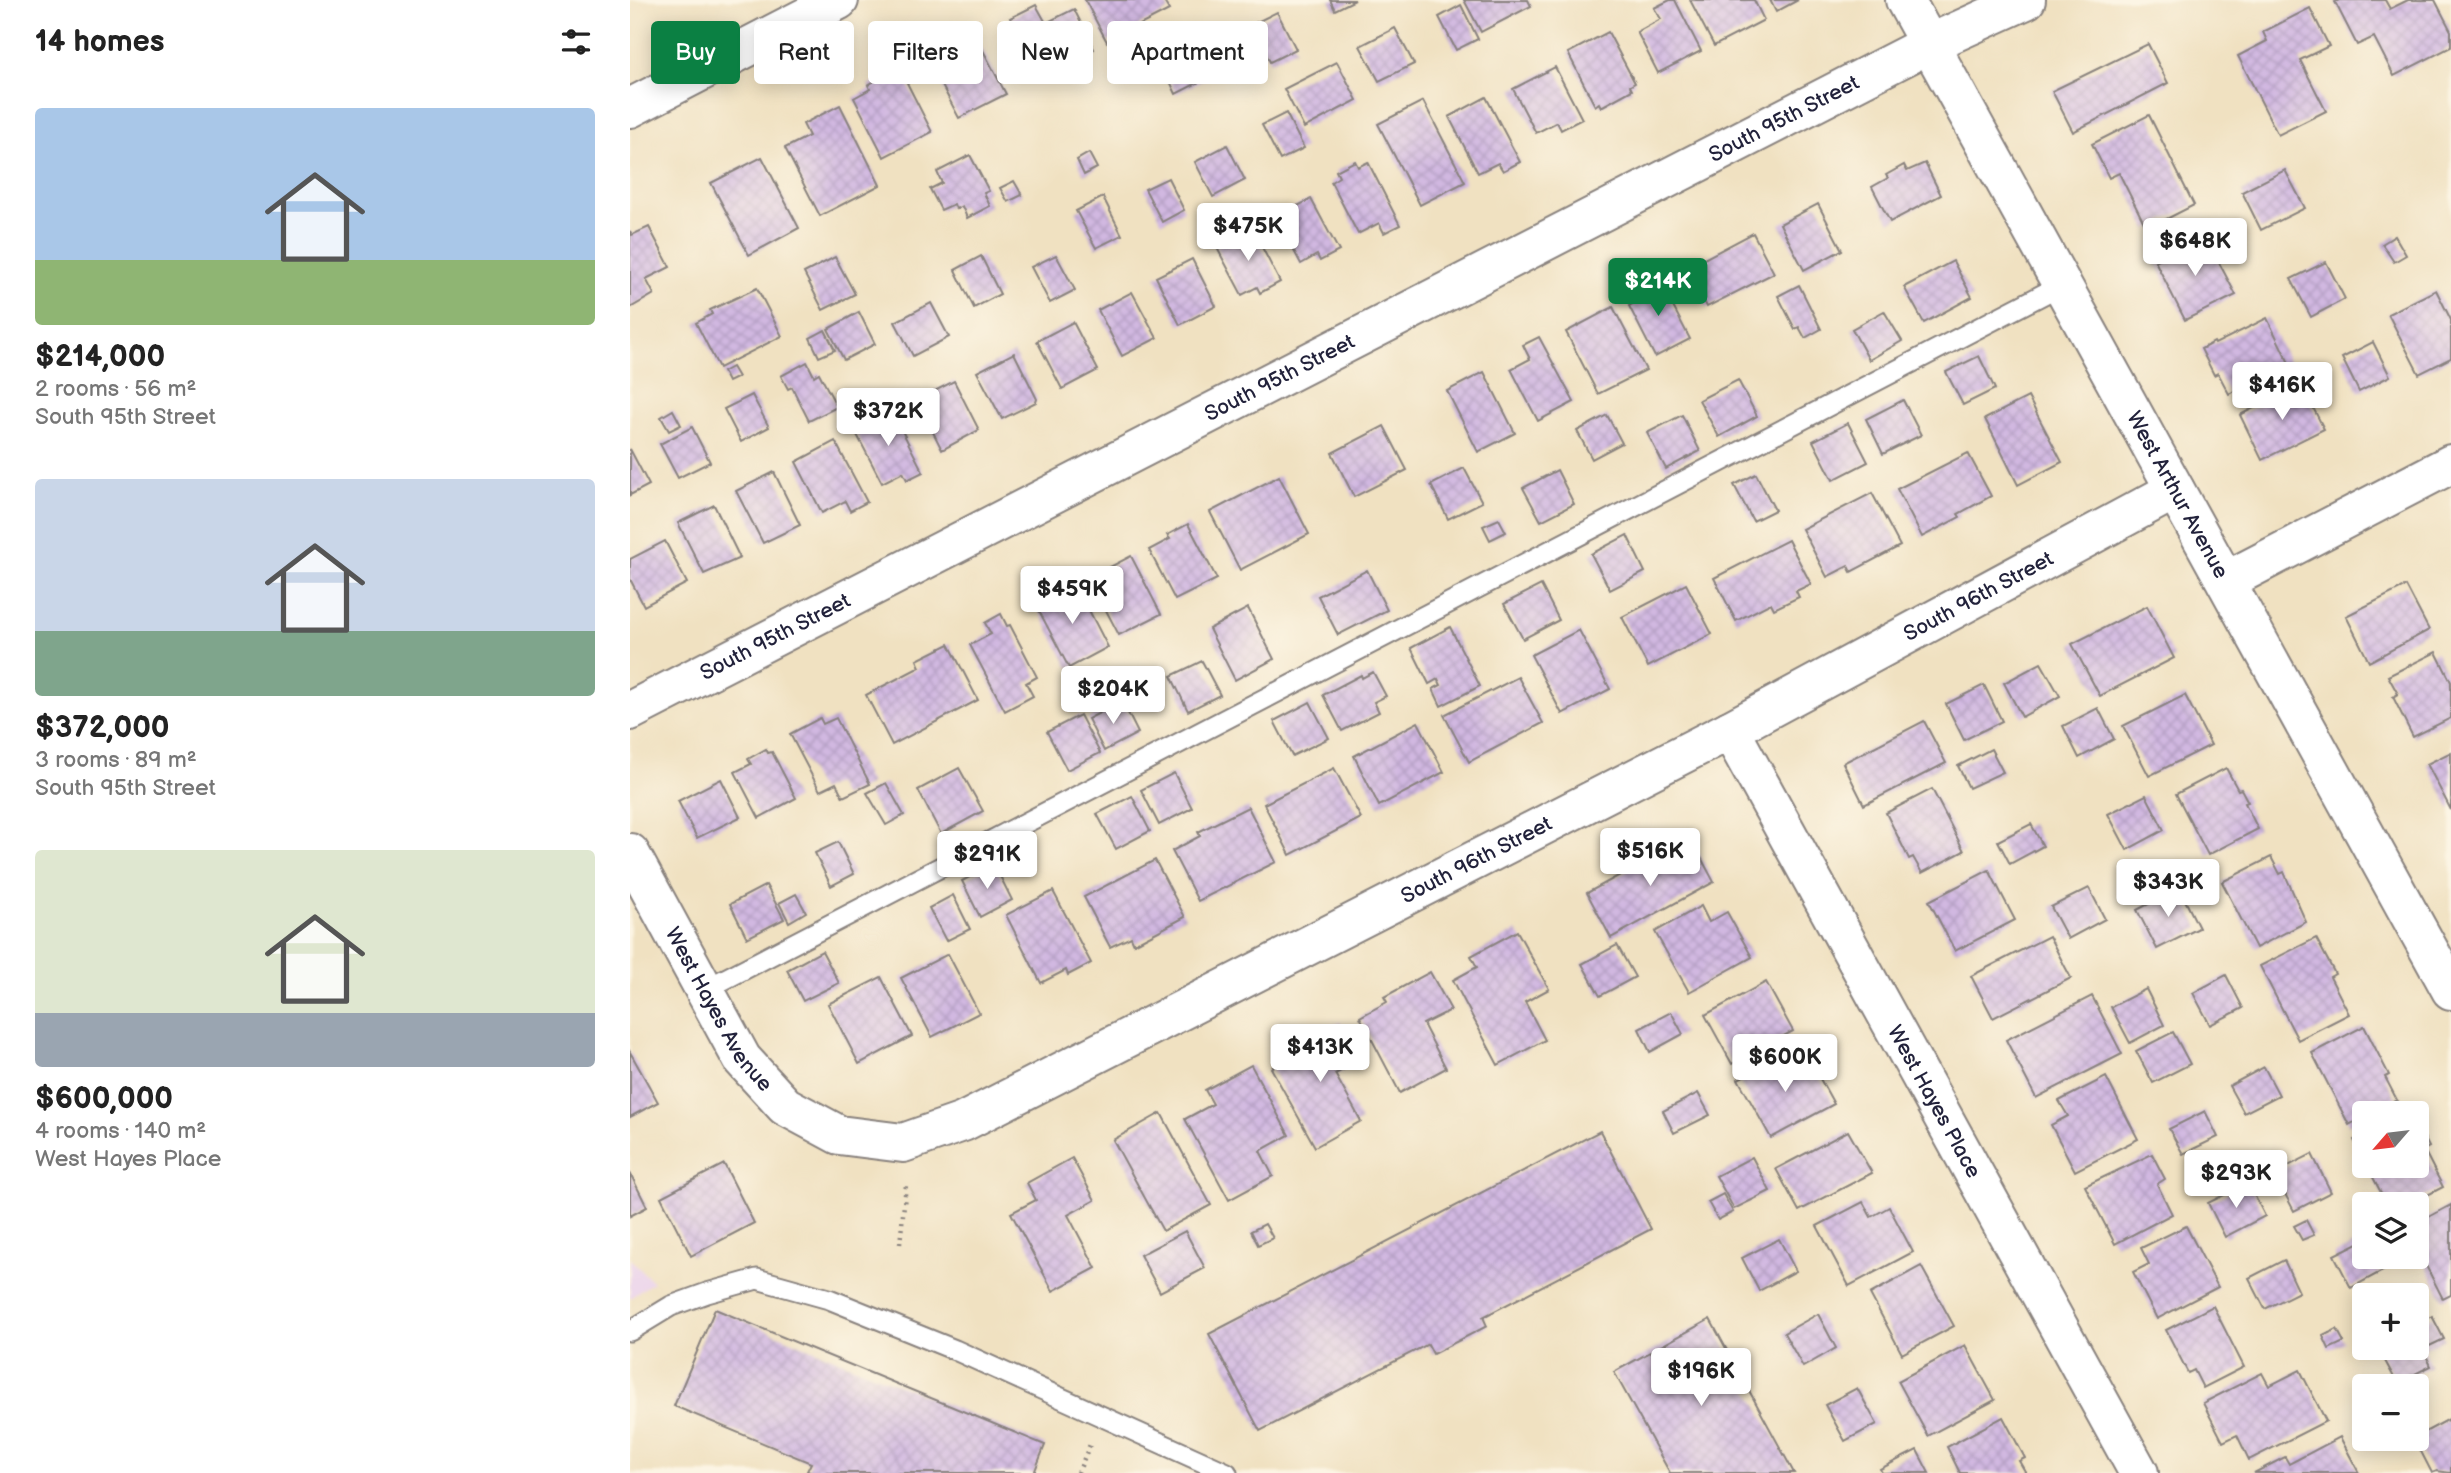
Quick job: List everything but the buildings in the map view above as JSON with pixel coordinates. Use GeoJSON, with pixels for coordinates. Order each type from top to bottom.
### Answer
{"type":"FeatureCollection","features":[{"type":"Feature","properties":{"kind":"street"},"geometry":{"type":"LineString","coordinates":[[630,108],[839,0]]}},
{"type":"Feature","properties":{"kind":"street","name":"West Arthur Avenue"},"geometry":{"type":"LineString","coordinates":[[1905,0],[2451,990]]}},
{"type":"Feature","properties":{"kind":"street","name":"South 95th Street"},"geometry":{"type":"LineString","coordinates":[[630,711],[1930,44],[2026,0]]}},
{"type":"Feature","properties":{"kind":"street"},"geometry":{"type":"LineString","coordinates":[[2226,581],[2451,464]]}},
{"type":"Feature","properties":{"kind":"street","name":"South 96th Street"},"geometry":{"type":"LineString","coordinates":[[839,1135],[904,1143],[963,1122],[1730,730],[2175,490]]}},
{"type":"Feature","properties":{"kind":"street","name":"West Hayes Place"},"geometry":{"type":"LineString","coordinates":[[1730,730],[2139,1473]]}},
{"type":"Feature","properties":{"kind":"street","name":"West Hayes Avenue"},"geometry":{"type":"LineString","coordinates":[[630,853],[742,1059],[785,1106],[839,1135]]}},
{"type":"Feature","properties":{"kind":"lane"},"geometry":{"type":"LineString","coordinates":[[704,990],[2063,285]]}},
{"type":"Feature","properties":{"kind":"lane"},"geometry":{"type":"LineString","coordinates":[[630,1331],[671,1306],[757,1279],[829,1299],[955,1350],[1227,1473]]}},
{"type":"Feature","properties":{"kind":"path"},"geometry":{"type":"LineString","coordinates":[[900,1244],[906,1185]]}},
{"type":"Feature","properties":{"kind":"shaded area"},"geometry":{"type":"Polygon","coordinates":[[[630,1259],[653,1282],[630,1298],[630,1259]]]}}]}
